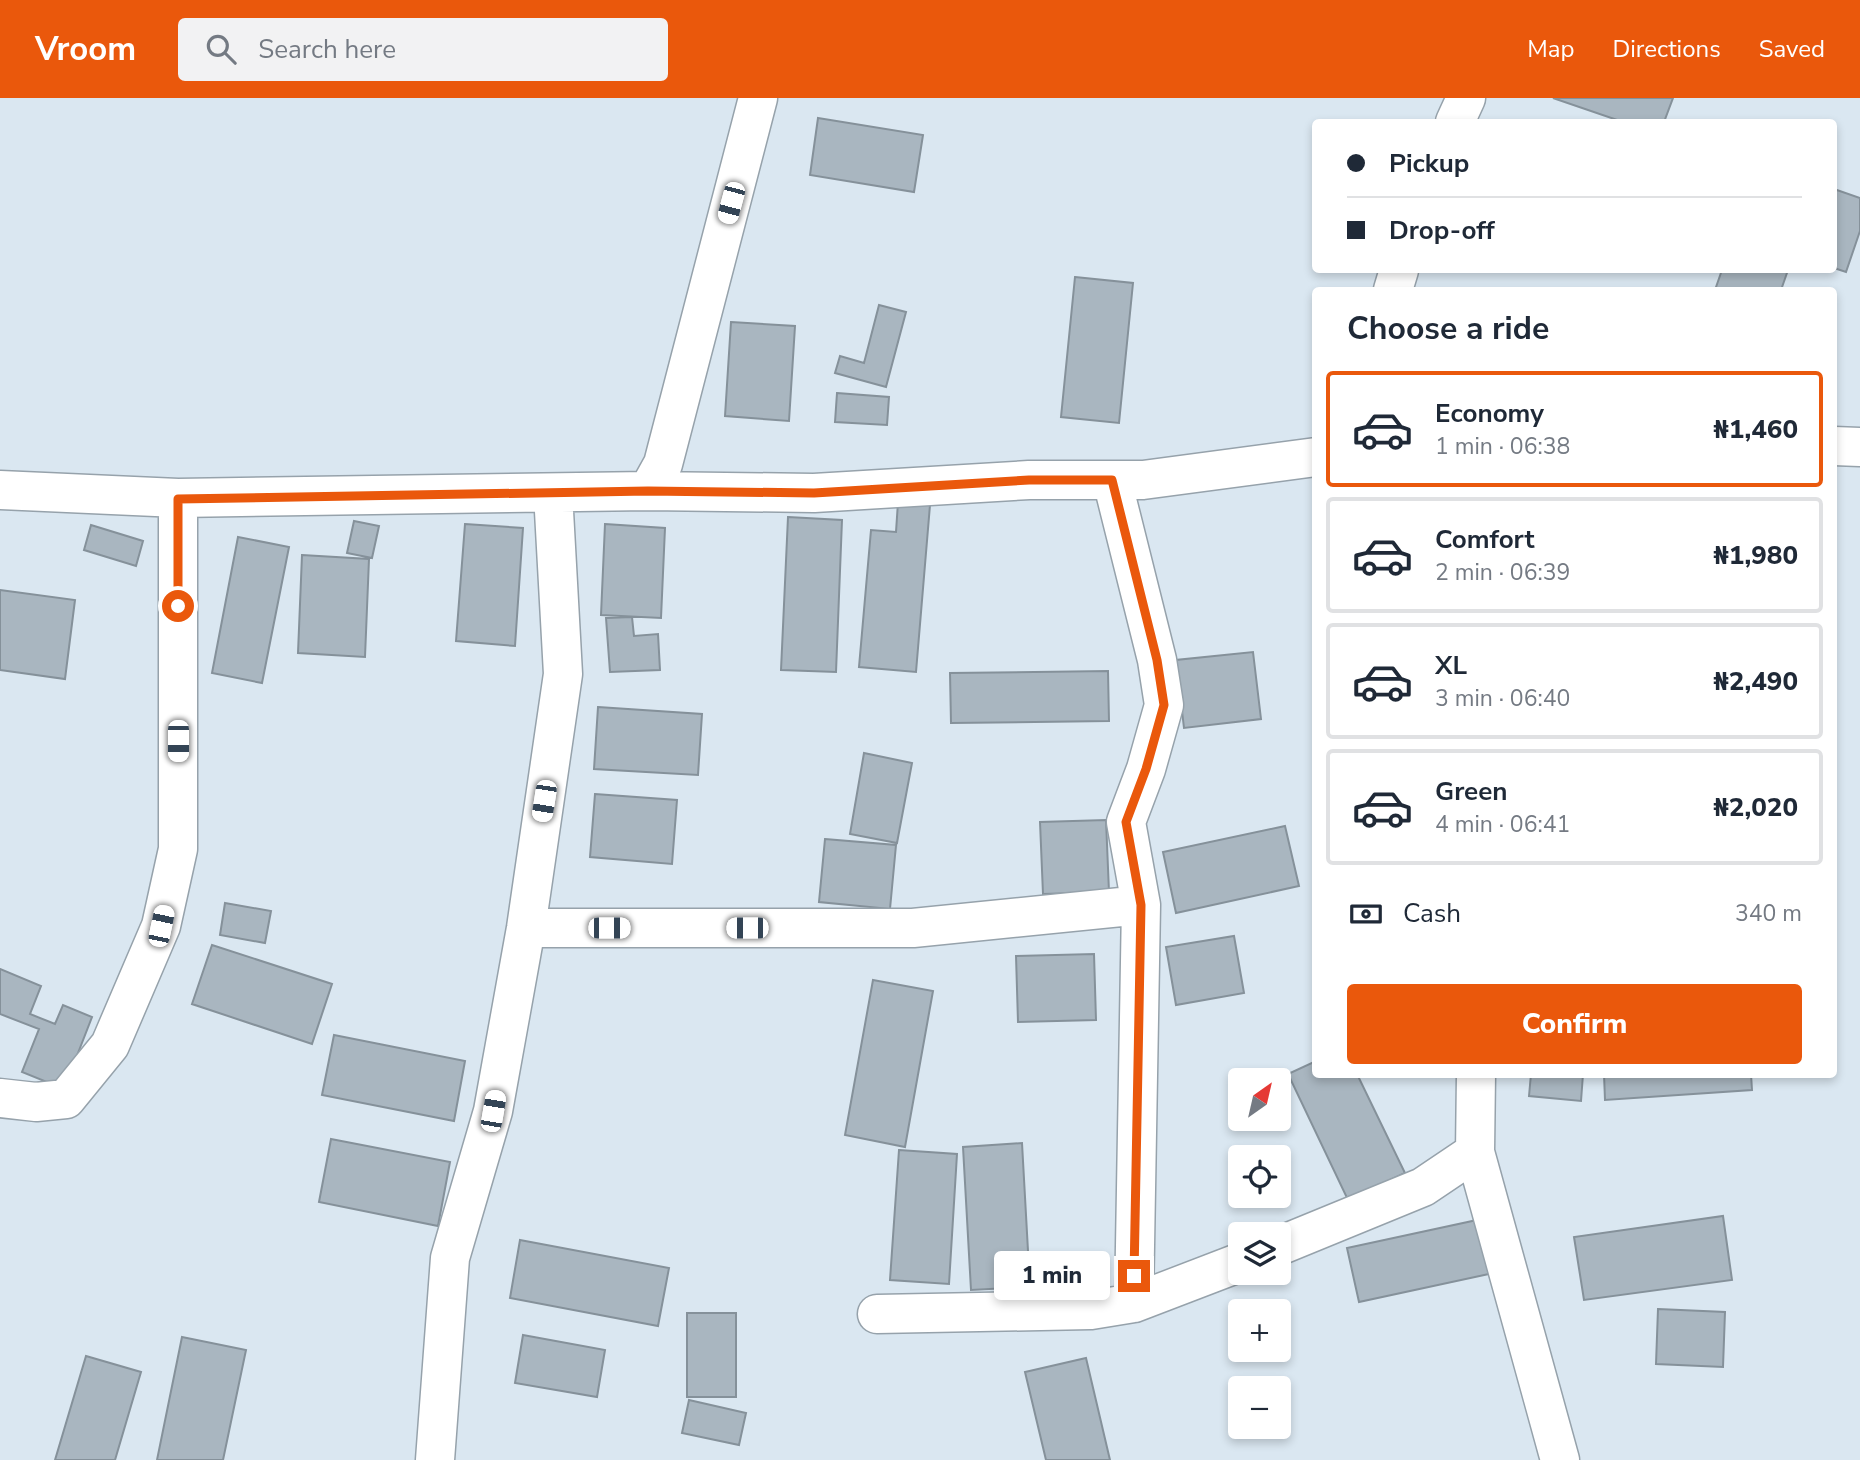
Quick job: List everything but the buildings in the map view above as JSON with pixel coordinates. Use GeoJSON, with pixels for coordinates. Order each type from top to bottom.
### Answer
{"type":"FeatureCollection","features":[{"type":"Feature","properties":{"kind":"street"},"geometry":{"type":"LineString","coordinates":[[648,491],[663,464],[758,98]]}},
{"type":"Feature","properties":{"kind":"street"},"geometry":{"type":"LineString","coordinates":[[1456,119],[1466,98]]}},
{"type":"Feature","properties":{"kind":"street"},"geometry":{"type":"LineString","coordinates":[[1837,446],[1860,447]]}},
{"type":"Feature","properties":{"kind":"street"},"geometry":{"type":"LineString","coordinates":[[0,491],[178,499],[648,491],[814,493],[1029,480],[1143,480],[1312,458]]}},
{"type":"Feature","properties":{"kind":"street"},"geometry":{"type":"LineString","coordinates":[[1112,480],[1157,660],[1164,705],[1146,769],[1126,822],[1141,905],[1134,1303]]}},
{"type":"Feature","properties":{"kind":"street"},"geometry":{"type":"LineString","coordinates":[[435,1460],[450,1258],[493,1111],[526,929],[563,674],[553,493]]}},
{"type":"Feature","properties":{"kind":"street"},"geometry":{"type":"LineString","coordinates":[[0,1098],[36,1102],[66,1100],[110,1045],[161,926],[178,849],[178,499]]}},
{"type":"Feature","properties":{"kind":"street"},"geometry":{"type":"LineString","coordinates":[[526,929],[913,928],[1141,905]]}},
{"type":"Feature","properties":{"kind":"street"},"geometry":{"type":"LineString","coordinates":[[1476,1078],[1475,1152],[1560,1460]]}},
{"type":"Feature","properties":{"kind":"street"},"geometry":{"type":"LineString","coordinates":[[1291,1241],[1423,1187],[1475,1152]]}},
{"type":"Feature","properties":{"kind":"street"},"geometry":{"type":"LineString","coordinates":[[877,1314],[1091,1310],[1134,1303],[1228,1267]]}},
{"type":"Feature","properties":{"kind":"route"},"geometry":{"type":"LineString","coordinates":[[178,606],[178,499],[648,491],[814,493],[1029,480],[1112,480],[1157,660],[1164,705],[1146,769],[1126,822],[1141,905],[1134,1276]]}}]}
